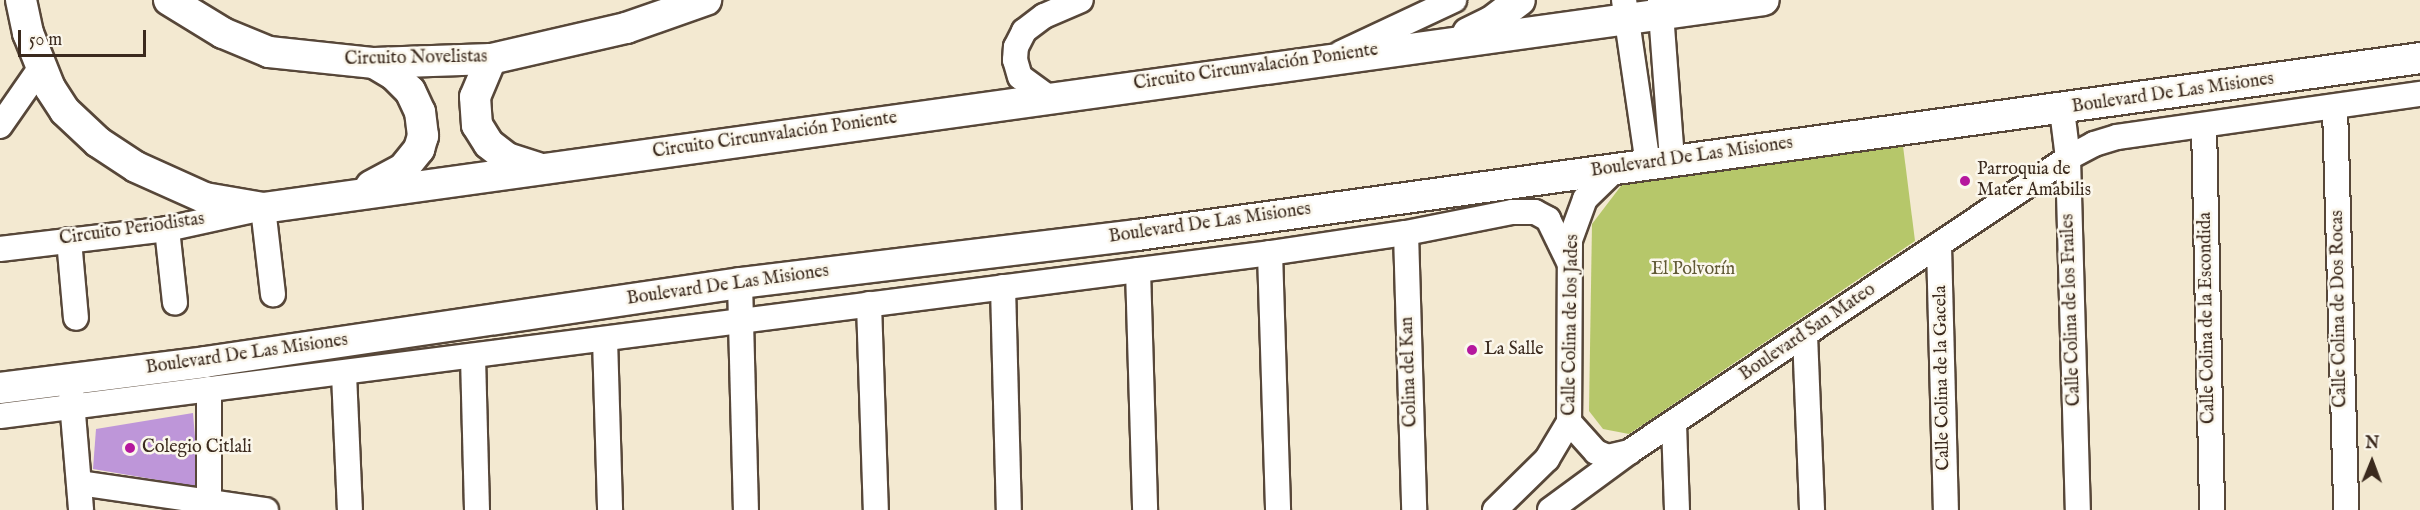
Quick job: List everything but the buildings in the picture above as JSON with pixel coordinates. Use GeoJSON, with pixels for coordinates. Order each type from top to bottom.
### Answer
{"type":"FeatureCollection","features":[{"type":"Feature","properties":{"kind":"main road","name":"Circuito Circunvalación Poniente"},"geometry":{"type":"LineString","coordinates":[[21,0],[40,67],[64,111],[98,142],[136,167],[205,198],[262,208],[1449,41],[1627,9],[1764,0]]}},
{"type":"Feature","properties":{"kind":"main road","name":"Circuito Novelistas"},"geometry":{"type":"LineString","coordinates":[[169,0],[223,33],[269,52],[374,63],[491,59],[626,28],[706,0]]}},
{"type":"Feature","properties":{"kind":"main road"},"geometry":{"type":"LineString","coordinates":[[1449,41],[1491,22],[1520,0]]}},
{"type":"Feature","properties":{"kind":"main road","name":"Boulevard De Las Misiones"},"geometry":{"type":"LineString","coordinates":[[0,388],[71,392],[206,362],[740,283],[1149,233],[1660,161],[2062,110],[2420,58]]}},
{"type":"Feature","properties":{"kind":"main road"},"geometry":{"type":"LineString","coordinates":[[491,59],[476,97],[477,125],[489,144],[507,158],[543,168]]}},
{"type":"Feature","properties":{"kind":"main road"},"geometry":{"type":"LineString","coordinates":[[356,193],[403,169],[418,149],[423,136],[420,112],[410,91],[394,75],[374,63]]}},
{"type":"Feature","properties":{"kind":"street"},"geometry":{"type":"LineString","coordinates":[[1048,97],[1020,77],[1015,60],[1016,47],[1024,31],[1044,16],[1081,0]]}},
{"type":"Feature","properties":{"kind":"street"},"geometry":{"type":"LineString","coordinates":[[1331,58],[1454,0]]}},
{"type":"Feature","properties":{"kind":"street"},"geometry":{"type":"LineString","coordinates":[[1660,161],[1661,7]]}},
{"type":"Feature","properties":{"kind":"street"},"geometry":{"type":"LineString","coordinates":[[1627,9],[1660,161]]}},
{"type":"Feature","properties":{"kind":"street"},"geometry":{"type":"LineString","coordinates":[[0,126],[40,67]]}},
{"type":"Feature","properties":{"kind":"street","name":"Boulevard De Las Misiones"},"geometry":{"type":"LineString","coordinates":[[2068,158],[2118,137],[2420,94]]}},
{"type":"Feature","properties":{"kind":"street","name":"Calle Colina de Dos Rocas"},"geometry":{"type":"LineString","coordinates":[[2335,107],[2346,510]]}},
{"type":"Feature","properties":{"kind":"street","name":"Calle Colina de los Frailes"},"geometry":{"type":"LineString","coordinates":[[2062,110],[2068,158],[2078,510]]}},
{"type":"Feature","properties":{"kind":"street","name":"Calle Colina de la Escondida"},"geometry":{"type":"LineString","coordinates":[[2204,125],[2212,510]]}},
{"type":"Feature","properties":{"kind":"street","name":"Boulevard San Mateo"},"geometry":{"type":"LineString","coordinates":[[1550,510],[1629,452],[2068,158]]}},
{"type":"Feature","properties":{"kind":"street","name":"Calle Colina de los Jades"},"geometry":{"type":"LineString","coordinates":[[1616,169],[1599,182],[1580,209],[1570,240],[1569,422],[1596,452],[1608,457],[1629,452]]}},
{"type":"Feature","properties":{"kind":"street"},"geometry":{"type":"LineString","coordinates":[[262,208],[273,294]]}},
{"type":"Feature","properties":{"kind":"street","name":"Circuito Periodistas"},"geometry":{"type":"LineString","coordinates":[[0,249],[167,229],[262,208]]}},
{"type":"Feature","properties":{"kind":"street","name":"Boulevard De Las Misiones"},"geometry":{"type":"LineString","coordinates":[[0,416],[71,392],[209,389],[344,374],[742,320],[1270,253],[1406,233],[1512,212],[1535,212],[1548,219],[1569,261]]}},
{"type":"Feature","properties":{"kind":"street"},"geometry":{"type":"LineString","coordinates":[[167,229],[175,303]]}},
{"type":"Feature","properties":{"kind":"street","name":"Colina del Kan"},"geometry":{"type":"LineString","coordinates":[[1406,233],[1414,510]]}},
{"type":"Feature","properties":{"kind":"street"},"geometry":{"type":"LineString","coordinates":[[69,240],[76,318]]}},
{"type":"Feature","properties":{"kind":"street","name":"Calle Colina de la Gacela"},"geometry":{"type":"LineString","coordinates":[[1939,246],[1946,510]]}},
{"type":"Feature","properties":{"kind":"street"},"geometry":{"type":"LineString","coordinates":[[1270,253],[1278,510]]}},
{"type":"Feature","properties":{"kind":"street"},"geometry":{"type":"LineString","coordinates":[[1138,270],[1145,510]]}},
{"type":"Feature","properties":{"kind":"street"},"geometry":{"type":"LineString","coordinates":[[740,283],[746,510]]}},
{"type":"Feature","properties":{"kind":"street"},"geometry":{"type":"LineString","coordinates":[[1003,287],[1010,510]]}},
{"type":"Feature","properties":{"kind":"street"},"geometry":{"type":"LineString","coordinates":[[869,304],[876,510]]}},
{"type":"Feature","properties":{"kind":"street"},"geometry":{"type":"LineString","coordinates":[[1804,335],[1812,510]]}},
{"type":"Feature","properties":{"kind":"street"},"geometry":{"type":"LineString","coordinates":[[605,339],[610,510]]}},
{"type":"Feature","properties":{"kind":"street"},"geometry":{"type":"LineString","coordinates":[[473,357],[477,510]]}},
{"type":"Feature","properties":{"kind":"street"},"geometry":{"type":"LineString","coordinates":[[344,374],[350,510]]}},
{"type":"Feature","properties":{"kind":"street"},"geometry":{"type":"LineString","coordinates":[[209,389],[209,506]]}},
{"type":"Feature","properties":{"kind":"street"},"geometry":{"type":"LineString","coordinates":[[71,392],[81,510]]}},
{"type":"Feature","properties":{"kind":"street"},"geometry":{"type":"LineString","coordinates":[[1495,510],[1518,490],[1547,459],[1569,422]]}},
{"type":"Feature","properties":{"kind":"street"},"geometry":{"type":"LineString","coordinates":[[1674,424],[1677,510]]}},
{"type":"Feature","properties":{"kind":"street"},"geometry":{"type":"LineString","coordinates":[[80,483],[209,506],[266,510]]}},
{"type":"Feature","properties":{"kind":"street"},"geometry":{"type":"LineString","coordinates":[[1518,490],[1537,493],[1543,510]]}},
{"type":"Feature","properties":{"kind":"green space","name":"El Polvorín"},"geometry":{"type":"Polygon","coordinates":[[[1902,138],[1915,241],[1629,434],[1603,429],[1589,411],[1592,224],[1627,178],[1902,138]]]}},
{"type":"Feature","properties":{"kind":"place","name":"Parroquia de Mater Amabilis"},"geometry":{"type":"Point","coordinates":[1965,181]}},
{"type":"Feature","properties":{"kind":"place","name":"La Salle"},"geometry":{"type":"Point","coordinates":[1472,350]}},
{"type":"Feature","properties":{"kind":"place","name":"Colegio Citlali"},"geometry":{"type":"Point","coordinates":[130,448]}}]}
